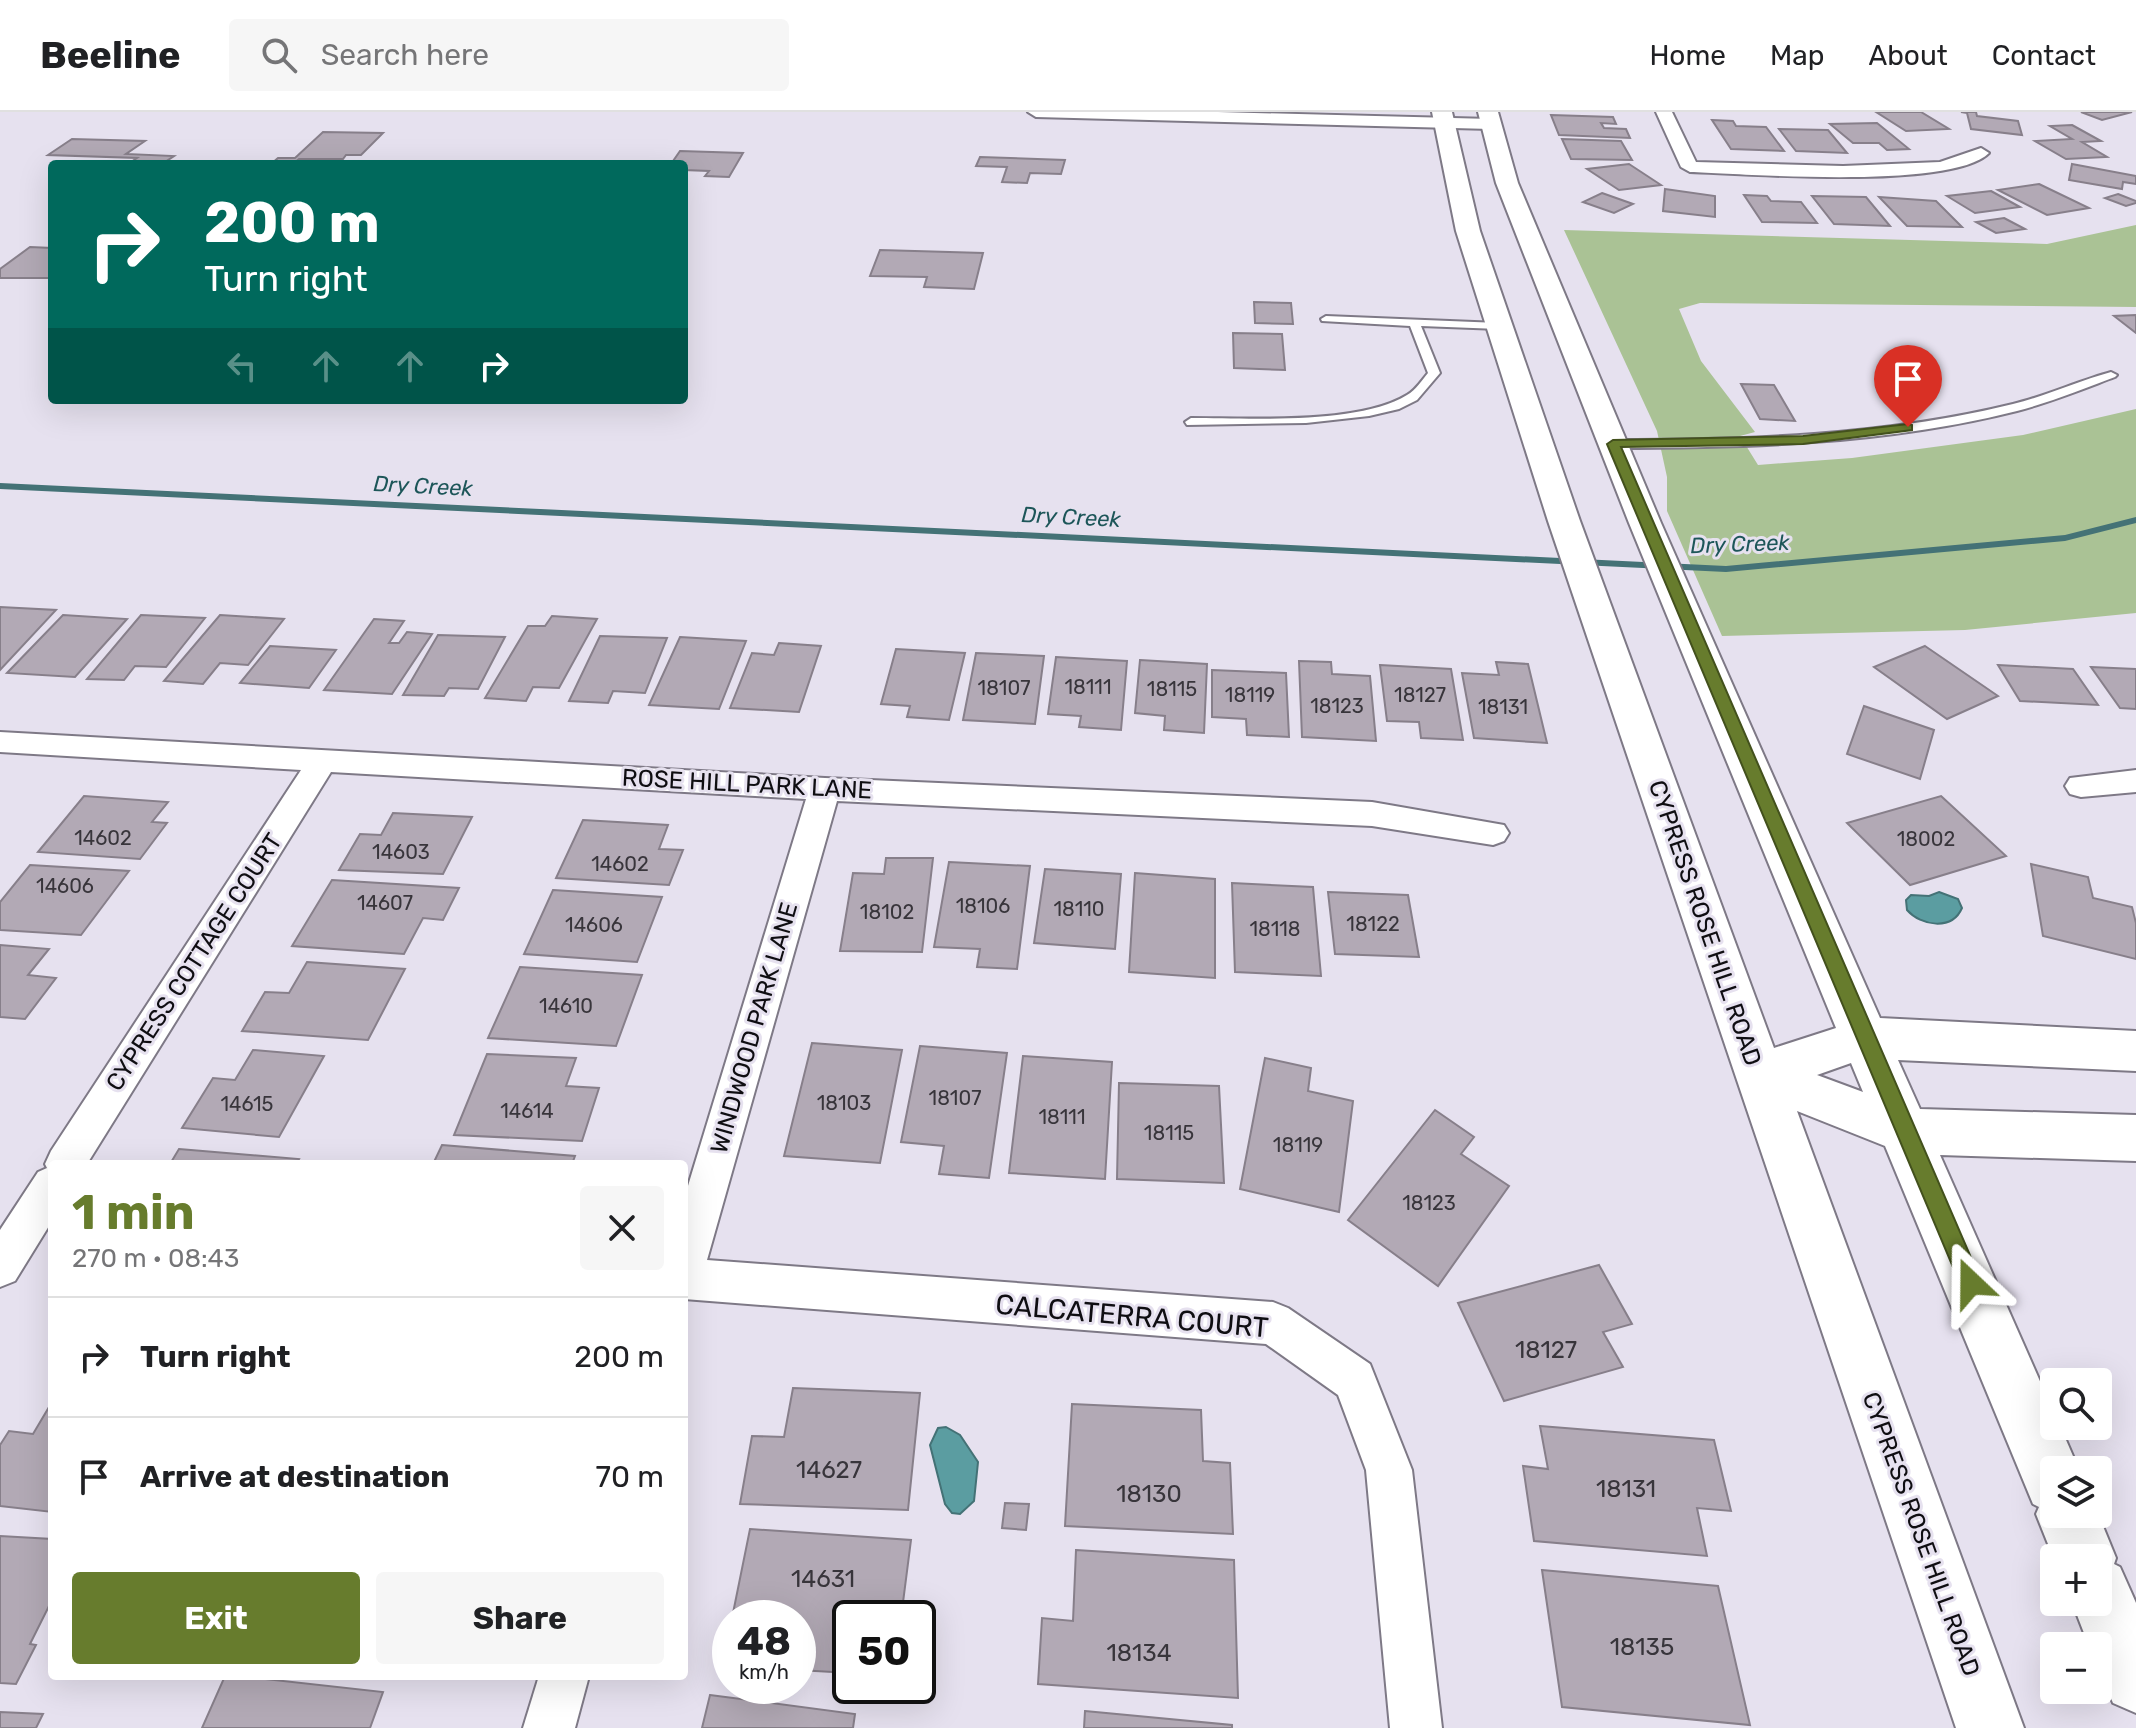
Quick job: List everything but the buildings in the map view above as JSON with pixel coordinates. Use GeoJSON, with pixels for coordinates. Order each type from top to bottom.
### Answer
{"type":"FeatureCollection","features":[{"type":"Feature","properties":{"kind":"main road","name":"CYPRESS ROSE HILL ROAD"},"geometry":{"type":"LineString","coordinates":[[1444,117],[1468,231],[1564,521],[1990,1728]]}},
{"type":"Feature","properties":{"kind":"main road"},"geometry":{"type":"LineString","coordinates":[[1489,118],[1507,183],[1645,523],[2043,1456]]}},
{"type":"Feature","properties":{"kind":"main road"},"geometry":{"type":"LineString","coordinates":[[1758,1074],[1867,1038],[2136,1051]]}},
{"type":"Feature","properties":{"kind":"main road"},"geometry":{"type":"LineString","coordinates":[[1758,1074],[1906,1131],[2136,1138]]}},
{"type":"Feature","properties":{"kind":"main road"},"geometry":{"type":"LineString","coordinates":[[2109,1616],[2136,1680]]}},
{"type":"Feature","properties":{"kind":"street"},"geometry":{"type":"LineString","coordinates":[[1036,112],[1489,118]]}},
{"type":"Feature","properties":{"kind":"street"},"geometry":{"type":"LineString","coordinates":[[1664,112],[1690,167],[1843,171],[1942,167],[1981,153]]}},
{"type":"Feature","properties":{"kind":"street","name":"ROSE HILL PARK LANE"},"geometry":{"type":"LineString","coordinates":[[0,742],[825,789],[1372,814],[1493,833]]}},
{"type":"Feature","properties":{"kind":"street","name":"CYPRESS COTTAGE COURT"},"geometry":{"type":"LineString","coordinates":[[68,1160],[323,760]]}},
{"type":"Feature","properties":{"kind":"street"},"geometry":{"type":"LineString","coordinates":[[2081,786],[2136,781]]}},
{"type":"Feature","properties":{"kind":"street","name":"WINDWOOD PARK LANE"},"geometry":{"type":"LineString","coordinates":[[688,1253],[825,789]]}},
{"type":"Feature","properties":{"kind":"street"},"geometry":{"type":"LineString","coordinates":[[0,1267],[48,1191]]}},
{"type":"Feature","properties":{"kind":"street","name":"CALCATERRA COURT"},"geometry":{"type":"LineString","coordinates":[[688,1279],[1273,1323],[1354,1380],[1389,1470],[1416,1728]]}},
{"type":"Feature","properties":{"kind":"street"},"geometry":{"type":"LineString","coordinates":[[549,1728],[563,1680]]}},
{"type":"Feature","properties":{"kind":"lane"},"geometry":{"type":"LineString","coordinates":[[1326,319],[1499,326]]}},
{"type":"Feature","properties":{"kind":"lane"},"geometry":{"type":"LineString","coordinates":[[1191,422],[1306,420],[1388,408],[1414,396],[1434,373],[1414,322]]}},
{"type":"Feature","properties":{"kind":"lane"},"geometry":{"type":"LineString","coordinates":[[1613,444],[1803,440],[1881,433],[2015,407],[2111,375]]}},
{"type":"Feature","properties":{"kind":"green space"},"geometry":{"type":"Polygon","coordinates":[[[2136,225],[2136,307],[1700,303],[1679,309],[1701,361],[1755,432],[1740,436],[1758,465],[1852,458],[2023,435],[2136,409],[2136,613],[1965,630],[1722,636],[1667,511],[1667,477],[1657,431],[1564,230],[2047,244],[2136,225]]]}},
{"type":"Feature","properties":{"kind":"water"},"geometry":{"type":"Polygon","coordinates":[[[1939,892],[1958,899],[1962,908],[1951,920],[1936,924],[1920,920],[1907,910],[1906,900],[1911,895],[1929,896],[1939,892]]]}},
{"type":"Feature","properties":{"kind":"water"},"geometry":{"type":"Polygon","coordinates":[[[946,1427],[960,1435],[978,1462],[974,1501],[960,1514],[952,1513],[945,1504],[930,1445],[938,1428],[946,1427]]]}},
{"type":"Feature","properties":{"kind":"waterway","name":"Dry Creek"},"geometry":{"type":"LineString","coordinates":[[0,486],[1726,569],[2065,538],[2136,520]]}},
{"type":"Feature","properties":{"kind":"route"},"geometry":{"type":"LineString","coordinates":[[1908,427],[1881,433],[1803,440],[1613,444],[1971,1283]]}}]}
